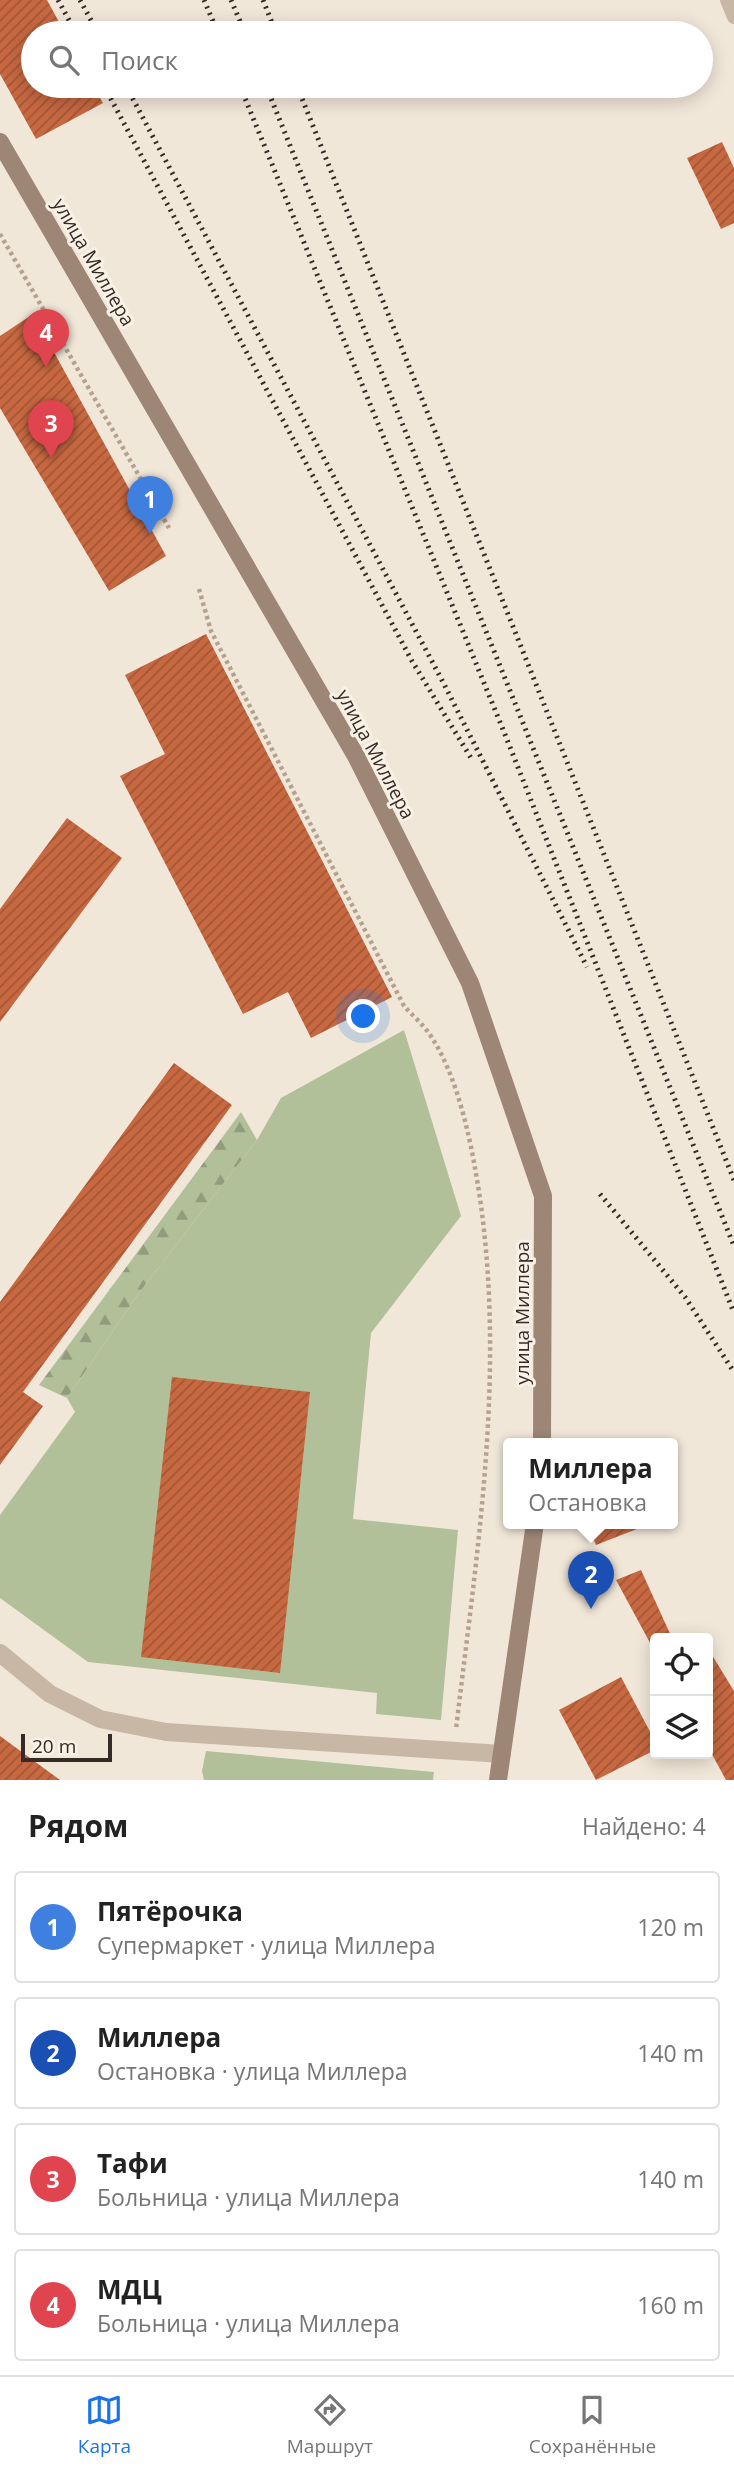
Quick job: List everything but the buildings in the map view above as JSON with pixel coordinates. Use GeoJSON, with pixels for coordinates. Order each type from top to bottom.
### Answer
{"type":"FeatureCollection","features":[{"type":"Feature","properties":{"kind":"main road","name":"улица Миллера"},"geometry":{"type":"LineString","coordinates":[[0,142],[356,756],[470,983],[543,1196],[542,1438]]}},
{"type":"Feature","properties":{"kind":"main road"},"geometry":{"type":"LineString","coordinates":[[498,1780],[534,1529]]}},
{"type":"Feature","properties":{"kind":"street"},"geometry":{"type":"LineString","coordinates":[[0,1653],[50,1693],[100,1719],[139,1727],[194,1735],[502,1754]]}},
{"type":"Feature","properties":{"kind":"lane"},"geometry":{"type":"LineString","coordinates":[[727,0],[734,17]]}},
{"type":"Feature","properties":{"kind":"path"},"geometry":{"type":"LineString","coordinates":[[0,234],[169,528]]}},
{"type":"Feature","properties":{"kind":"path"},"geometry":{"type":"LineString","coordinates":[[199,589],[211,631],[404,1006],[432,1037],[452,1079],[468,1131],[482,1207],[489,1280],[491,1381],[485,1487],[456,1732]]}},
{"type":"Feature","properties":{"kind":"green space"},"geometry":{"type":"Polygon","coordinates":[[[404,1030],[461,1216],[371,1333],[353,1519],[458,1530],[441,1720],[376,1714],[377,1693],[88,1662],[0,1598],[0,1515],[75,1412],[67,1398],[139,1293],[257,1140],[281,1098],[404,1030]]]}},
{"type":"Feature","properties":{"kind":"green space"},"geometry":{"type":"Polygon","coordinates":[[[241,1112],[257,1140],[139,1293],[67,1398],[39,1385],[241,1112]]]}},
{"type":"Feature","properties":{"kind":"green space"},"geometry":{"type":"Polygon","coordinates":[[[206,1751],[434,1772],[433,1780],[204,1780],[202,1771],[206,1751]]]}},
{"type":"Feature","properties":{"kind":"railway"},"geometry":{"type":"LineString","coordinates":[[58,0],[69,21]]}},
{"type":"Feature","properties":{"kind":"railway"},"geometry":{"type":"LineString","coordinates":[[80,0],[91,21]]}},
{"type":"Feature","properties":{"kind":"railway"},"geometry":{"type":"LineString","coordinates":[[204,0],[213,21]]}},
{"type":"Feature","properties":{"kind":"railway"},"geometry":{"type":"LineString","coordinates":[[231,0],[240,21]]}},
{"type":"Feature","properties":{"kind":"railway"},"geometry":{"type":"LineString","coordinates":[[263,0],[271,21]]}},
{"type":"Feature","properties":{"kind":"railway"},"geometry":{"type":"LineString","coordinates":[[110,98],[412,661],[471,758]]}},
{"type":"Feature","properties":{"kind":"railway"},"geometry":{"type":"LineString","coordinates":[[132,98],[444,684],[587,967]]}},
{"type":"Feature","properties":{"kind":"railway"},"geometry":{"type":"LineString","coordinates":[[245,98],[502,727],[734,1313]]}},
{"type":"Feature","properties":{"kind":"railway"},"geometry":{"type":"LineString","coordinates":[[271,98],[734,1246]]}},
{"type":"Feature","properties":{"kind":"railway"},"geometry":{"type":"LineString","coordinates":[[302,98],[734,1180]]}},
{"type":"Feature","properties":{"kind":"railway"},"geometry":{"type":"LineString","coordinates":[[600,1194],[685,1297],[734,1372]]}},
{"type":"Feature","properties":{"kind":"place","name":"МДЦ"},"geometry":{"type":"Point","coordinates":[46,367]}},
{"type":"Feature","properties":{"kind":"place","name":"Тафи"},"geometry":{"type":"Point","coordinates":[51,458]}},
{"type":"Feature","properties":{"kind":"place","name":"Пятёрочка"},"geometry":{"type":"Point","coordinates":[150,534]}},
{"type":"Feature","properties":{"kind":"place","name":"Миллера"},"geometry":{"type":"Point","coordinates":[591,1609]}}]}
